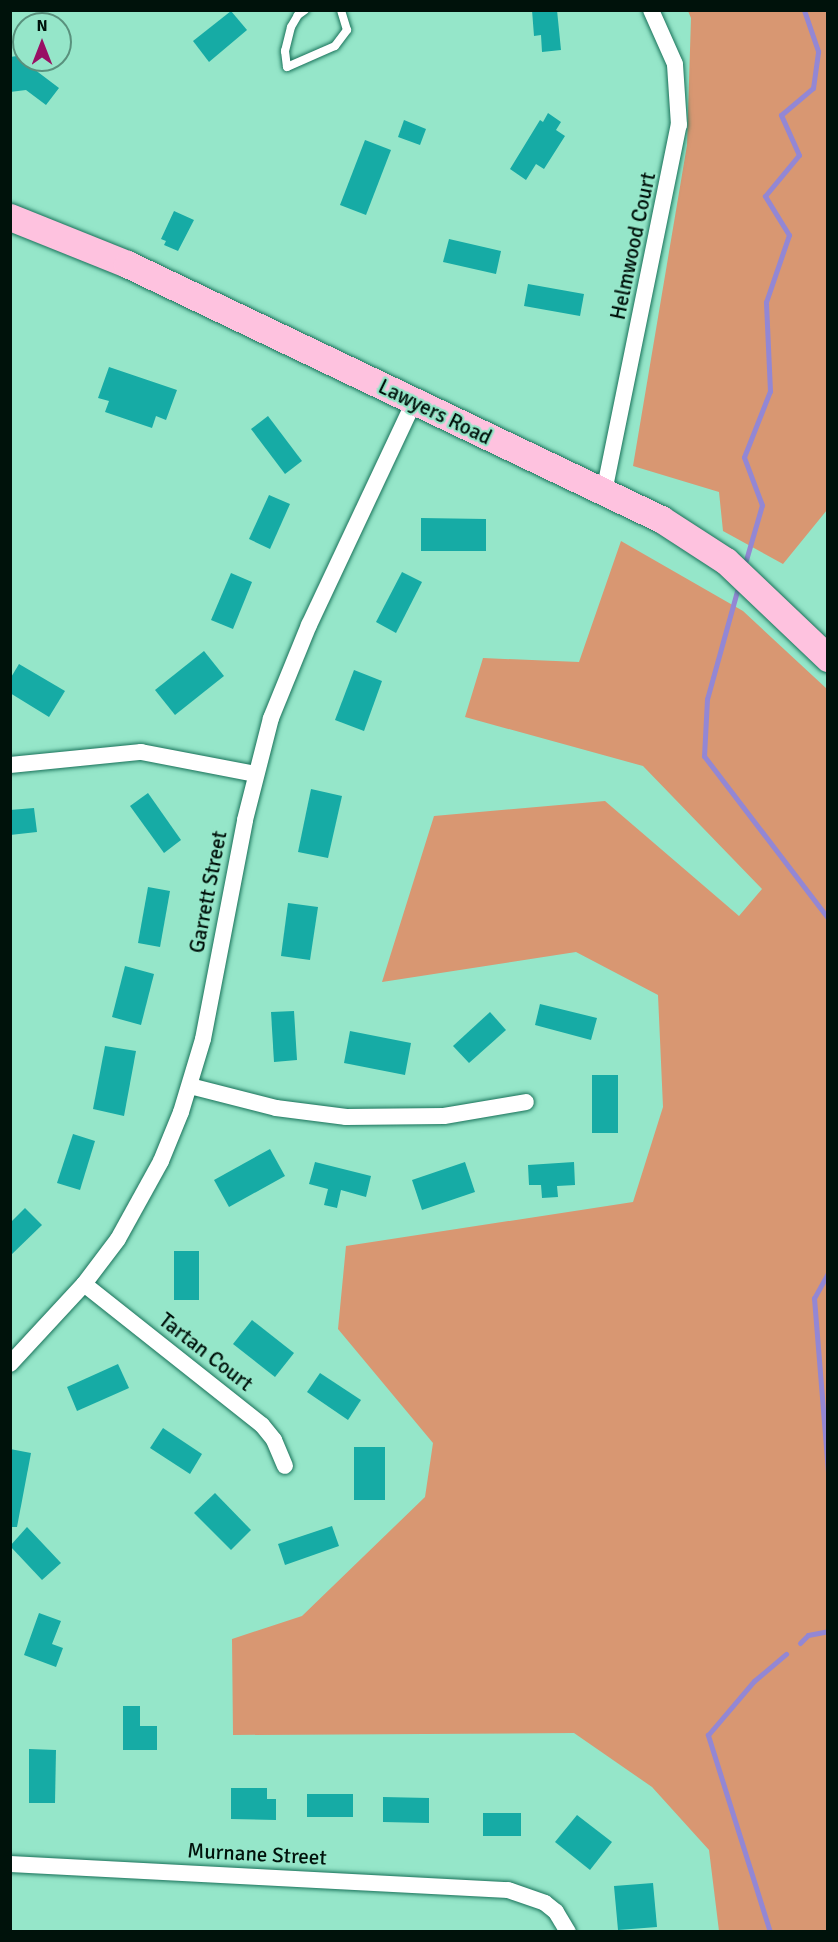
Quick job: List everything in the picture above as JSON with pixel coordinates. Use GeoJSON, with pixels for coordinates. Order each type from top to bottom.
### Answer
{"type":"FeatureCollection","features":[{"type":"Feature","properties":{"kind":"main road","name":"Lawyers Road"},"geometry":{"type":"LineString","coordinates":[[10,217],[127,264],[661,519],[726,561],[828,658]]}},
{"type":"Feature","properties":{"kind":"street","name":"Helmwood Court"},"geometry":{"type":"LineString","coordinates":[[604,492],[679,125],[675,64],[651,10]]}},
{"type":"Feature","properties":{"kind":"street","name":"Garrett Street"},"geometry":{"type":"LineString","coordinates":[[10,1364],[84,1284],[138,1207],[161,1161],[190,1086],[255,774],[291,665],[414,402]]}},
{"type":"Feature","properties":{"kind":"street"},"geometry":{"type":"LineString","coordinates":[[10,765],[141,752],[255,774]]}},
{"type":"Feature","properties":{"kind":"street"},"geometry":{"type":"LineString","coordinates":[[190,1086],[276,1108],[346,1117],[444,1116],[526,1102]]}},
{"type":"Feature","properties":{"kind":"street","name":"Tartan Court"},"geometry":{"type":"LineString","coordinates":[[84,1284],[261,1425],[274,1440],[285,1466]]}},
{"type":"Feature","properties":{"kind":"street","name":"Murnane Street"},"geometry":{"type":"LineString","coordinates":[[10,1864],[500,1890],[544,1903],[556,1912],[568,1932]]}},
{"type":"Feature","properties":{"kind":"lane"},"geometry":{"type":"LineString","coordinates":[[305,10],[298,15],[291,27],[285,51],[287,67],[335,46],[346,30],[341,10]]}},
{"type":"Feature","properties":{"kind":"shaded area"},"geometry":{"type":"Polygon","coordinates":[[[688,11],[827,11],[827,510],[783,564],[723,531],[719,492],[633,466],[687,145],[691,18],[688,11]]]}},
{"type":"Feature","properties":{"kind":"shaded area"},"geometry":{"type":"Polygon","coordinates":[[[621,541],[743,611],[827,689],[827,1931],[719,1931],[709,1850],[652,1787],[574,1733],[233,1735],[232,1639],[302,1616],[425,1497],[433,1443],[338,1329],[346,1246],[633,1202],[663,1107],[658,995],[576,952],[382,982],[434,816],[605,801],[739,916],[762,889],[643,766],[465,717],[483,658],[579,662],[621,541]]]}},
{"type":"Feature","properties":{"kind":"building"},"geometry":{"type":"Polygon","coordinates":[[[532,10],[557,10],[561,50],[542,52],[541,35],[534,36],[532,10]]]}},
{"type":"Feature","properties":{"kind":"building"},"geometry":{"type":"Polygon","coordinates":[[[231,11],[247,30],[209,62],[193,41],[231,11]]]}},
{"type":"Feature","properties":{"kind":"building"},"geometry":{"type":"Polygon","coordinates":[[[10,57],[12,57],[12,72],[38,72],[59,88],[46,105],[26,90],[10,92],[10,57]]]}},
{"type":"Feature","properties":{"kind":"building"},"geometry":{"type":"Polygon","coordinates":[[[548,113],[561,122],[556,130],[565,136],[544,169],[536,164],[526,180],[510,169],[540,120],[543,122],[548,113]]]}},
{"type":"Feature","properties":{"kind":"building"},"geometry":{"type":"Polygon","coordinates":[[[404,120],[426,129],[420,145],[398,137],[404,120]]]}},
{"type":"Feature","properties":{"kind":"building"},"geometry":{"type":"Polygon","coordinates":[[[365,140],[391,150],[366,215],[340,205],[365,140]]]}},
{"type":"Feature","properties":{"kind":"building"},"geometry":{"type":"Polygon","coordinates":[[[174,211],[194,220],[178,251],[164,245],[166,241],[161,239],[174,211]]]}},
{"type":"Feature","properties":{"kind":"building"},"geometry":{"type":"Polygon","coordinates":[[[449,239],[501,251],[496,274],[443,262],[449,239]]]}},
{"type":"Feature","properties":{"kind":"building"},"geometry":{"type":"Polygon","coordinates":[[[528,284],[584,294],[580,316],[524,306],[528,284]]]}},
{"type":"Feature","properties":{"kind":"building"},"geometry":{"type":"Polygon","coordinates":[[[109,367],[177,390],[166,420],[156,416],[152,428],[105,412],[109,401],[98,398],[109,367]]]}},
{"type":"Feature","properties":{"kind":"building"},"geometry":{"type":"Polygon","coordinates":[[[268,416],[302,461],[285,474],[251,429],[268,416]]]}},
{"type":"Feature","properties":{"kind":"building"},"geometry":{"type":"Polygon","coordinates":[[[269,495],[290,504],[270,549],[249,539],[269,495]]]}},
{"type":"Feature","properties":{"kind":"building"},"geometry":{"type":"Polygon","coordinates":[[[421,518],[486,519],[486,551],[421,551],[421,518]]]}},
{"type":"Feature","properties":{"kind":"building"},"geometry":{"type":"Polygon","coordinates":[[[402,572],[422,582],[396,633],[376,622],[402,572]]]}},
{"type":"Feature","properties":{"kind":"building"},"geometry":{"type":"Polygon","coordinates":[[[231,573],[252,582],[233,629],[211,620],[231,573]]]}},
{"type":"Feature","properties":{"kind":"building"},"geometry":{"type":"Polygon","coordinates":[[[204,651],[224,676],[175,715],[155,690],[204,651]]]}},
{"type":"Feature","properties":{"kind":"building"},"geometry":{"type":"Polygon","coordinates":[[[19,664],[65,691],[49,717],[10,693],[10,679],[19,664]]]}},
{"type":"Feature","properties":{"kind":"building"},"geometry":{"type":"Polygon","coordinates":[[[354,670],[382,681],[364,731],[335,720],[354,670]]]}},
{"type":"Feature","properties":{"kind":"building"},"geometry":{"type":"Polygon","coordinates":[[[311,789],[342,796],[328,858],[298,852],[311,789]]]}},
{"type":"Feature","properties":{"kind":"building"},"geometry":{"type":"Polygon","coordinates":[[[148,793],[181,840],[164,853],[130,806],[148,793]]]}},
{"type":"Feature","properties":{"kind":"building"},"geometry":{"type":"Polygon","coordinates":[[[34,808],[37,832],[10,835],[10,810],[34,808]]]}},
{"type":"Feature","properties":{"kind":"building"},"geometry":{"type":"Polygon","coordinates":[[[148,887],[170,891],[160,947],[138,943],[148,887]]]}},
{"type":"Feature","properties":{"kind":"building"},"geometry":{"type":"Polygon","coordinates":[[[288,903],[318,907],[310,960],[281,956],[288,903]]]}},
{"type":"Feature","properties":{"kind":"building"},"geometry":{"type":"Polygon","coordinates":[[[125,966],[154,974],[141,1025],[112,1017],[125,966]]]}},
{"type":"Feature","properties":{"kind":"building"},"geometry":{"type":"Polygon","coordinates":[[[540,1004],[597,1018],[591,1040],[535,1025],[540,1004]]]}},
{"type":"Feature","properties":{"kind":"building"},"geometry":{"type":"Polygon","coordinates":[[[294,1011],[297,1060],[274,1062],[271,1012],[294,1011]]]}},
{"type":"Feature","properties":{"kind":"building"},"geometry":{"type":"Polygon","coordinates":[[[490,1012],[506,1030],[469,1063],[453,1046],[490,1012]]]}},
{"type":"Feature","properties":{"kind":"building"},"geometry":{"type":"Polygon","coordinates":[[[350,1031],[411,1043],[405,1075],[344,1063],[350,1031]]]}},
{"type":"Feature","properties":{"kind":"building"},"geometry":{"type":"Polygon","coordinates":[[[105,1046],[136,1051],[124,1116],[93,1109],[105,1046]]]}},
{"type":"Feature","properties":{"kind":"building"},"geometry":{"type":"Polygon","coordinates":[[[592,1075],[618,1075],[618,1133],[592,1133],[592,1075]]]}},
{"type":"Feature","properties":{"kind":"building"},"geometry":{"type":"Polygon","coordinates":[[[73,1134],[95,1141],[80,1190],[57,1183],[73,1134]]]}},
{"type":"Feature","properties":{"kind":"building"},"geometry":{"type":"Polygon","coordinates":[[[270,1149],[285,1176],[229,1207],[214,1180],[270,1149]]]}},
{"type":"Feature","properties":{"kind":"building"},"geometry":{"type":"Polygon","coordinates":[[[315,1162],[371,1176],[366,1197],[341,1190],[337,1208],[324,1205],[328,1189],[309,1184],[315,1162]]]}},
{"type":"Feature","properties":{"kind":"building"},"geometry":{"type":"Polygon","coordinates":[[[465,1162],[475,1192],[422,1210],[412,1180],[465,1162]]]}},
{"type":"Feature","properties":{"kind":"building"},"geometry":{"type":"Polygon","coordinates":[[[574,1162],[575,1185],[557,1186],[558,1197],[542,1198],[541,1185],[529,1185],[528,1165],[574,1162]]]}},
{"type":"Feature","properties":{"kind":"building"},"geometry":{"type":"Polygon","coordinates":[[[25,1208],[42,1225],[10,1256],[10,1223],[25,1208]]]}},
{"type":"Feature","properties":{"kind":"building"},"geometry":{"type":"Polygon","coordinates":[[[174,1251],[199,1251],[199,1300],[174,1300],[174,1251]]]}},
{"type":"Feature","properties":{"kind":"building"},"geometry":{"type":"Polygon","coordinates":[[[252,1320],[294,1353],[275,1377],[233,1344],[252,1320]]]}},
{"type":"Feature","properties":{"kind":"building"},"geometry":{"type":"Polygon","coordinates":[[[118,1364],[129,1388],[77,1411],[67,1387],[118,1364]]]}},
{"type":"Feature","properties":{"kind":"building"},"geometry":{"type":"Polygon","coordinates":[[[320,1373],[361,1400],[348,1420],[307,1392],[320,1373]]]}},
{"type":"Feature","properties":{"kind":"building"},"geometry":{"type":"Polygon","coordinates":[[[163,1428],[202,1454],[190,1474],[150,1448],[163,1428]]]}},
{"type":"Feature","properties":{"kind":"building"},"geometry":{"type":"Polygon","coordinates":[[[354,1447],[385,1447],[385,1500],[354,1500],[354,1447]]]}},
{"type":"Feature","properties":{"kind":"building"},"geometry":{"type":"Polygon","coordinates":[[[10,1449],[31,1453],[17,1527],[10,1527],[10,1449]]]}},
{"type":"Feature","properties":{"kind":"building"},"geometry":{"type":"Polygon","coordinates":[[[215,1493],[251,1530],[231,1550],[194,1513],[215,1493]]]}},
{"type":"Feature","properties":{"kind":"building"},"geometry":{"type":"Polygon","coordinates":[[[332,1526],[339,1546],[285,1565],[278,1544],[332,1526]]]}},
{"type":"Feature","properties":{"kind":"building"},"geometry":{"type":"Polygon","coordinates":[[[27,1527],[61,1563],[42,1580],[10,1546],[27,1527]]]}},
{"type":"Feature","properties":{"kind":"building"},"geometry":{"type":"Polygon","coordinates":[[[39,1613],[61,1621],[52,1644],[63,1648],[56,1667],[24,1655],[39,1613]]]}},
{"type":"Feature","properties":{"kind":"building"},"geometry":{"type":"Polygon","coordinates":[[[123,1706],[140,1706],[140,1726],[157,1726],[157,1750],[123,1750],[123,1706]]]}},
{"type":"Feature","properties":{"kind":"building"},"geometry":{"type":"Polygon","coordinates":[[[29,1749],[56,1750],[55,1803],[29,1803],[29,1749]]]}},
{"type":"Feature","properties":{"kind":"building"},"geometry":{"type":"Polygon","coordinates":[[[231,1788],[267,1788],[267,1799],[276,1799],[276,1820],[231,1819],[231,1788]]]}},
{"type":"Feature","properties":{"kind":"building"},"geometry":{"type":"Polygon","coordinates":[[[307,1794],[353,1794],[353,1817],[307,1817],[307,1794]]]}},
{"type":"Feature","properties":{"kind":"building"},"geometry":{"type":"Polygon","coordinates":[[[383,1797],[429,1798],[429,1823],[383,1822],[383,1797]]]}},
{"type":"Feature","properties":{"kind":"building"},"geometry":{"type":"Polygon","coordinates":[[[483,1813],[521,1813],[521,1836],[483,1836],[483,1813]]]}},
{"type":"Feature","properties":{"kind":"building"},"geometry":{"type":"Polygon","coordinates":[[[577,1815],[612,1842],[590,1870],[555,1842],[577,1815]]]}},
{"type":"Feature","properties":{"kind":"building"},"geometry":{"type":"Polygon","coordinates":[[[653,1883],[657,1927],[618,1930],[614,1886],[653,1883]]]}},
{"type":"Feature","properties":{"kind":"waterway"},"geometry":{"type":"LineString","coordinates":[[746,560],[762,505],[744,457],[770,391],[766,302],[789,235],[765,196],[799,155],[781,115],[813,88],[818,51],[804,10]]}},
{"type":"Feature","properties":{"kind":"waterway"},"geometry":{"type":"LineString","coordinates":[[737,591],[707,699],[704,756],[828,918]]}},
{"type":"Feature","properties":{"kind":"waterway"},"geometry":{"type":"LineString","coordinates":[[828,1273],[814,1298],[828,1473]]}},
{"type":"Feature","properties":{"kind":"waterway"},"geometry":{"type":"LineString","coordinates":[[800,1643],[808,1635],[828,1631]]}},
{"type":"Feature","properties":{"kind":"waterway"},"geometry":{"type":"LineString","coordinates":[[770,1932],[708,1735],[754,1681],[786,1654]]}}]}
